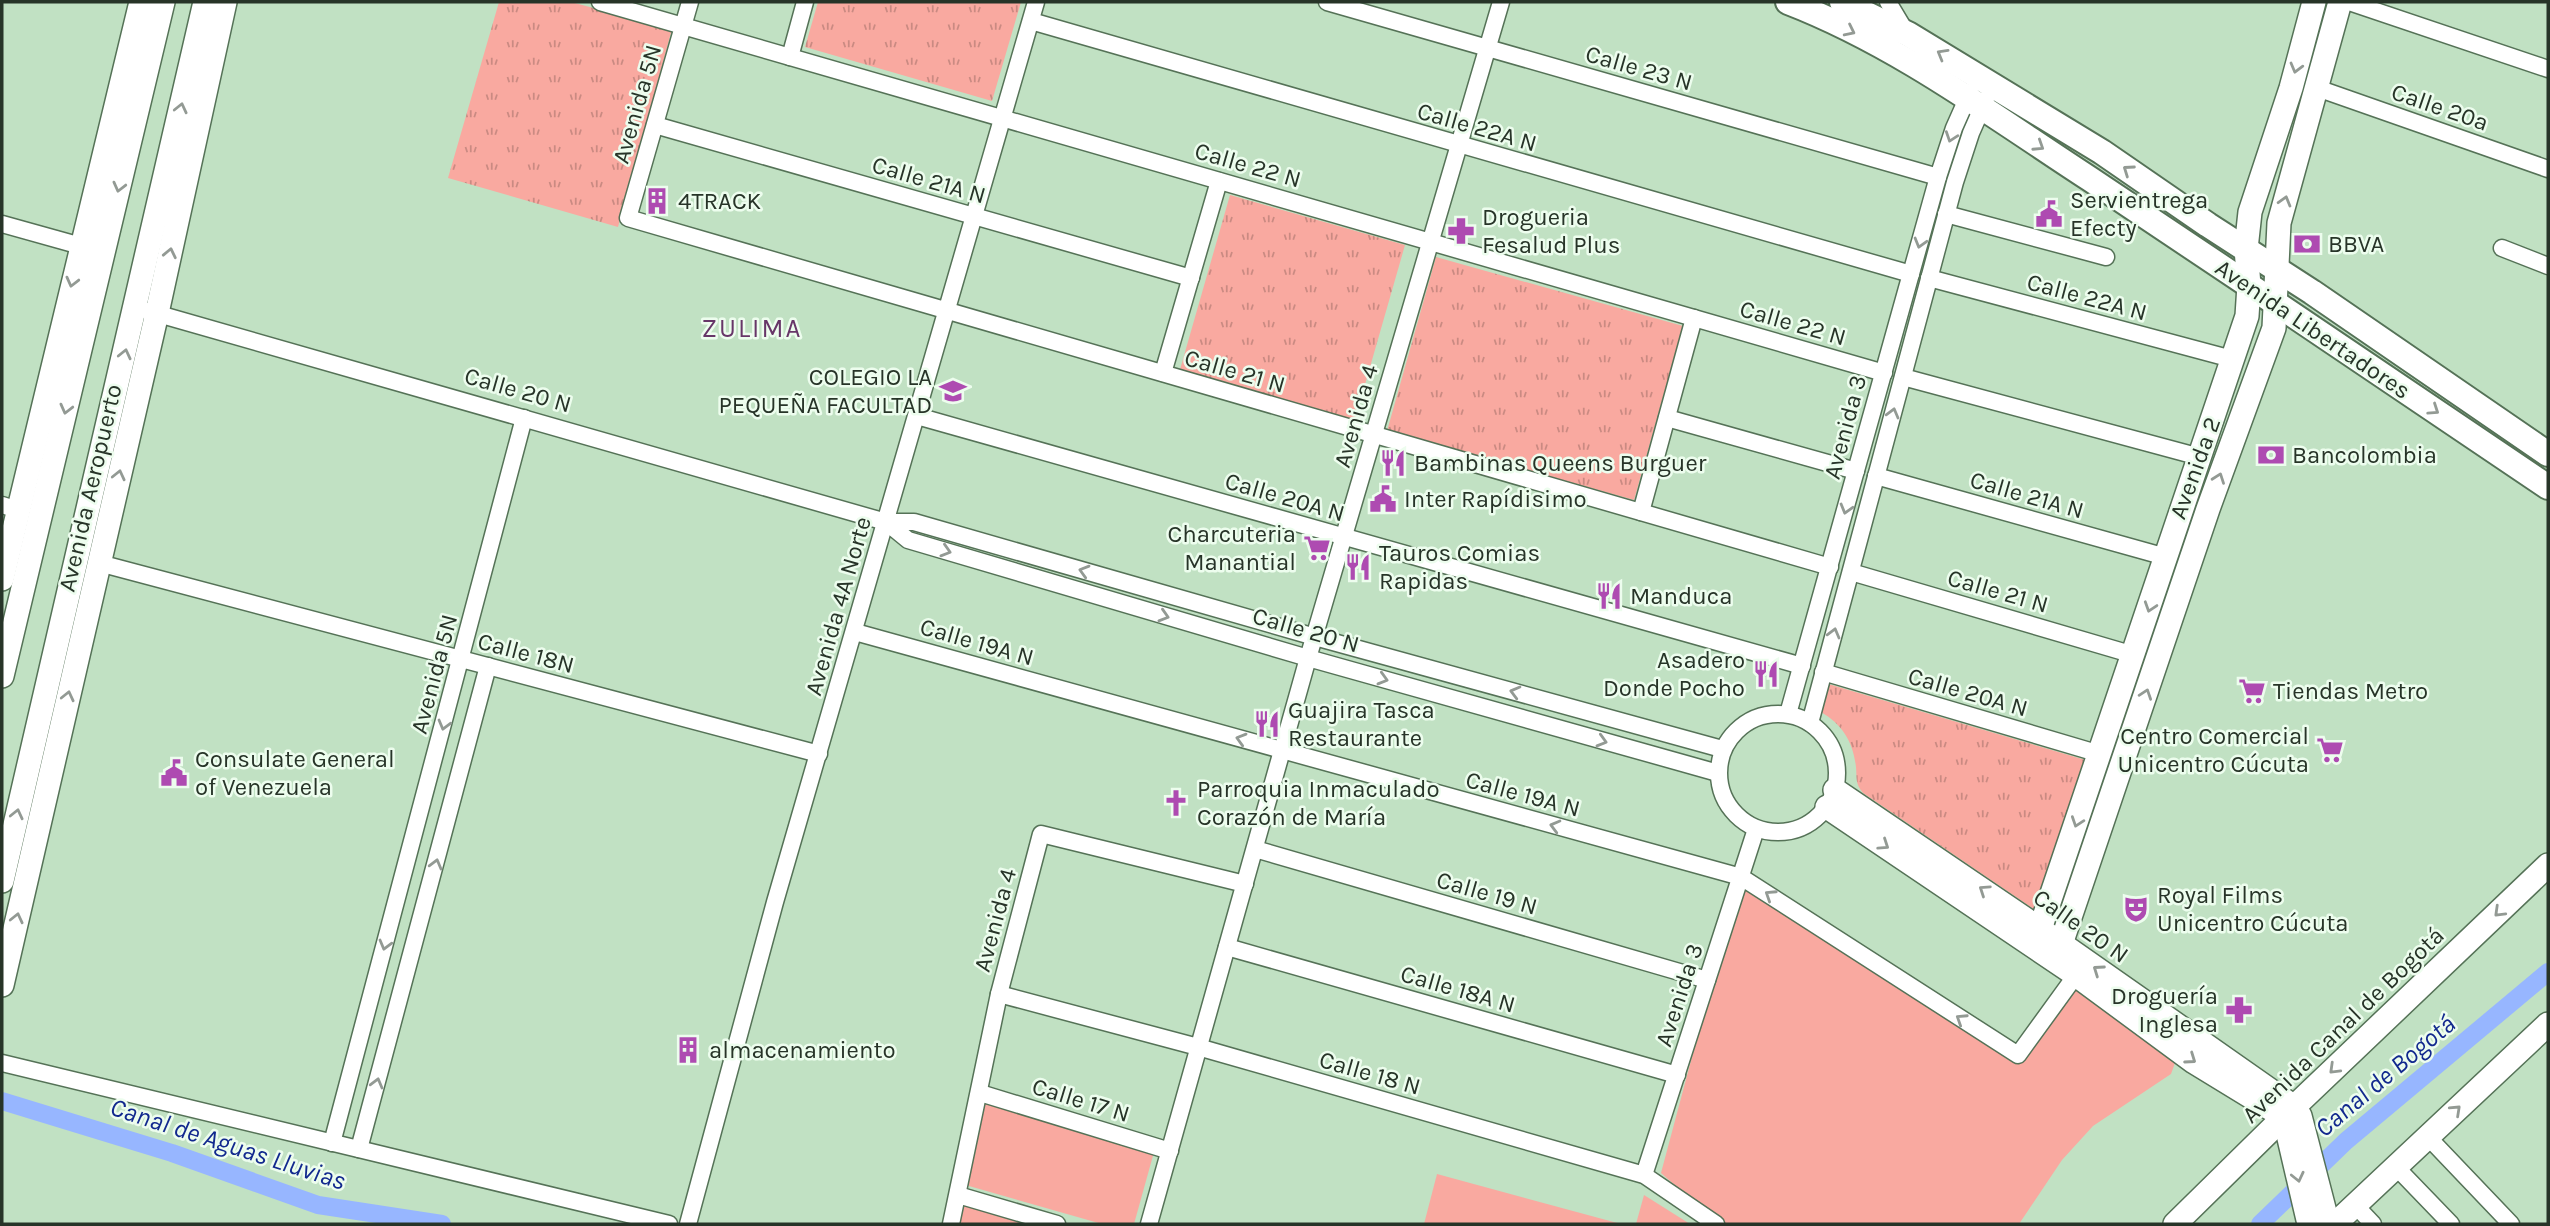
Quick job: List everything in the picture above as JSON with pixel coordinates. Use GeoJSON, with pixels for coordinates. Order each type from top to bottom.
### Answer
{"type":"FeatureCollection","features":[{"type":"Feature","properties":{"kind":"main road","name":"Avenida Libertadores"},"geometry":{"type":"LineString","coordinates":[[1788,2],[1894,52],[1975,103],[2548,488]]}},
{"type":"Feature","properties":{"kind":"main road","name":"Avenida Libertadores"},"geometry":{"type":"LineString","coordinates":[[1842,2],[1908,34],[2102,152],[2548,454]]}},
{"type":"Feature","properties":{"kind":"street"},"geometry":{"type":"LineString","coordinates":[[2,579],[10,508],[64,315],[141,2]]}},
{"type":"Feature","properties":{"kind":"street","name":"Avenida Aeropuerto"},"geometry":{"type":"LineString","coordinates":[[2,676],[163,2]]}},
{"type":"Feature","properties":{"kind":"street","name":"Avenida Aeropuerto"},"geometry":{"type":"LineString","coordinates":[[182,150],[205,2]]}},
{"type":"Feature","properties":{"kind":"street","name":"Avenida Aeropuerto"},"geometry":{"type":"LineString","coordinates":[[2,881],[146,311],[182,150],[225,2]]}},
{"type":"Feature","properties":{"kind":"street","name":"Calle 22 N"},"geometry":{"type":"LineString","coordinates":[[600,2],[1884,373]]}},
{"type":"Feature","properties":{"kind":"street","name":"Avenida 5N"},"geometry":{"type":"LineString","coordinates":[[628,218],[690,2]]}},
{"type":"Feature","properties":{"kind":"street"},"geometry":{"type":"LineString","coordinates":[[790,57],[805,2]]}},
{"type":"Feature","properties":{"kind":"street","name":"Avenida 4A Norte"},"geometry":{"type":"LineString","coordinates":[[688,1224],[745,1010],[1036,2]]}},
{"type":"Feature","properties":{"kind":"street","name":"Calle 23 N"},"geometry":{"type":"LineString","coordinates":[[1327,2],[1938,177]]}},
{"type":"Feature","properties":{"kind":"street","name":"Avenida 4"},"geometry":{"type":"LineString","coordinates":[[1149,1224],[1308,658],[1501,2]]}},
{"type":"Feature","properties":{"kind":"street"},"geometry":{"type":"LineString","coordinates":[[1888,2],[1908,34]]}},
{"type":"Feature","properties":{"kind":"street","name":"Avenida 2"},"geometry":{"type":"LineString","coordinates":[[2040,929],[2247,316],[2249,285],[2246,249],[2250,212],[2291,88],[2314,2]]}},
{"type":"Feature","properties":{"kind":"street","name":"Avenida 2"},"geometry":{"type":"LineString","coordinates":[[2061,944],[2204,523],[2274,328],[2279,223],[2340,2]]}},
{"type":"Feature","properties":{"kind":"street"},"geometry":{"type":"LineString","coordinates":[[2349,2],[2548,69]]}},
{"type":"Feature","properties":{"kind":"street","name":"Calle 22A N"},"geometry":{"type":"LineString","coordinates":[[1031,21],[1911,274]]}},
{"type":"Feature","properties":{"kind":"street","name":"Avenida 3"},"geometry":{"type":"LineString","coordinates":[[1810,723],[1946,214],[1971,133],[1975,103],[1984,79]]}},
{"type":"Feature","properties":{"kind":"street","name":"Calle 20a"},"geometry":{"type":"LineString","coordinates":[[2317,88],[2548,169]]}},
{"type":"Feature","properties":{"kind":"street","name":"Avenida 3"},"geometry":{"type":"LineString","coordinates":[[1788,714],[1938,177],[1954,128],[1975,103]]}},
{"type":"Feature","properties":{"kind":"street"},"geometry":{"type":"LineString","coordinates":[[115,114],[129,147]]}},
{"type":"Feature","properties":{"kind":"street","name":"Calle 21A N"},"geometry":{"type":"LineString","coordinates":[[655,125],[1191,278]]}},
{"type":"Feature","properties":{"kind":"street"},"geometry":{"type":"LineString","coordinates":[[1163,373],[1219,181]]}},
{"type":"Feature","properties":{"kind":"street"},"geometry":{"type":"LineString","coordinates":[[1946,214],[2106,257]]}},
{"type":"Feature","properties":{"kind":"street","name":"Calle 21 N"},"geometry":{"type":"LineString","coordinates":[[628,218],[1830,567]]}},
{"type":"Feature","properties":{"kind":"street"},"geometry":{"type":"LineString","coordinates":[[2,225],[81,246]]}},
{"type":"Feature","properties":{"kind":"street"},"geometry":{"type":"LineString","coordinates":[[2502,248],[2548,266]]}},
{"type":"Feature","properties":{"kind":"street","name":"Calle 22A N"},"geometry":{"type":"LineString","coordinates":[[1929,278],[2232,359]]}},
{"type":"Feature","properties":{"kind":"street","name":"Avenida Aeropuerto"},"geometry":{"type":"LineString","coordinates":[[2,985],[99,563],[146,311]]}},
{"type":"Feature","properties":{"kind":"street","name":"Calle 20 N"},"geometry":{"type":"LineString","coordinates":[[146,311],[886,522],[914,522],[1723,750]]}},
{"type":"Feature","properties":{"kind":"street"},"geometry":{"type":"LineString","coordinates":[[64,315],[87,320]]}},
{"type":"Feature","properties":{"kind":"street"},"geometry":{"type":"LineString","coordinates":[[1641,512],[1694,318]]}},
{"type":"Feature","properties":{"kind":"street"},"geometry":{"type":"LineString","coordinates":[[1903,377],[2200,457]]}},
{"type":"Feature","properties":{"kind":"street","name":"Calle 20A N"},"geometry":{"type":"LineString","coordinates":[[917,416],[1802,666]]}},
{"type":"Feature","properties":{"kind":"street","name":"Avenida 5N"},"geometry":{"type":"LineString","coordinates":[[332,1143],[524,418]]}},
{"type":"Feature","properties":{"kind":"street"},"geometry":{"type":"LineString","coordinates":[[1667,418],[1856,471]]}},
{"type":"Feature","properties":{"kind":"street","name":"Calle 21A N"},"geometry":{"type":"LineString","coordinates":[[1876,476],[2166,557]]}},
{"type":"Feature","properties":{"kind":"street","name":"Calle 20 N"},"geometry":{"type":"LineString","coordinates":[[886,522],[908,540],[1308,658],[1718,773]]}},
{"type":"Feature","properties":{"kind":"street","name":"Calle 18N"},"geometry":{"type":"LineString","coordinates":[[99,563],[819,754]]}},
{"type":"Feature","properties":{"kind":"street","name":"Calle 21 N"},"geometry":{"type":"LineString","coordinates":[[1851,572],[2134,655]]}},
{"type":"Feature","properties":{"kind":"street","name":"Calle 19A N"},"geometry":{"type":"LineString","coordinates":[[855,632],[1741,877],[2018,1055],[2076,975]]}},
{"type":"Feature","properties":{"kind":"street","name":"Avenida 5N"},"geometry":{"type":"LineString","coordinates":[[359,1149],[488,666]]}},
{"type":"Feature","properties":{"kind":"street","name":"Calle 20A N"},"geometry":{"type":"LineString","coordinates":[[1823,673],[2100,754]]}},
{"type":"Feature","properties":{"kind":"street"},"geometry":{"type":"LineString","coordinates":[[1768,714],[1788,714],[1810,723],[1824,736],[1834,752],[1838,771],[1831,799],[1813,821],[1796,830],[1776,833],[1756,829],[1741,820],[1728,807],[1720,791],[1718,773],[1723,750],[1734,733],[1749,720],[1768,714]]}},
{"type":"Feature","properties":{"kind":"street","name":"Calle 20 N"},"geometry":{"type":"LineString","coordinates":[[1831,799],[2040,929],[2292,1118]]}},
{"type":"Feature","properties":{"kind":"street","name":"Calle 20 N"},"geometry":{"type":"LineString","coordinates":[[1831,799],[2194,1062],[2292,1118]]}},
{"type":"Feature","properties":{"kind":"street","name":"Avenida 3"},"geometry":{"type":"LineString","coordinates":[[1644,1175],[1756,829]]}},
{"type":"Feature","properties":{"kind":"street","name":"Avenida 4"},"geometry":{"type":"LineString","coordinates":[[951,1224],[999,994],[1041,834],[1245,884]]}},
{"type":"Feature","properties":{"kind":"street","name":"Calle 19 N"},"geometry":{"type":"LineString","coordinates":[[1255,849],[1707,980]]}},
{"type":"Feature","properties":{"kind":"street","name":"Avenida Canal de Bogotá"},"geometry":{"type":"LineString","coordinates":[[2175,1224],[2292,1118],[2548,865]]}},
{"type":"Feature","properties":{"kind":"street","name":"Calle 18A N"},"geometry":{"type":"LineString","coordinates":[[1227,947],[1677,1075]]}},
{"type":"Feature","properties":{"kind":"street","name":"Calle 18 N"},"geometry":{"type":"LineString","coordinates":[[999,994],[1198,1047],[1644,1175],[1716,1224]]}},
{"type":"Feature","properties":{"kind":"street"},"geometry":{"type":"LineString","coordinates":[[2292,1118],[2325,1222],[2356,1205],[2548,1024]]}},
{"type":"Feature","properties":{"kind":"street"},"geometry":{"type":"LineString","coordinates":[[2,1063],[669,1224]]}},
{"type":"Feature","properties":{"kind":"street","name":"Calle 17 N"},"geometry":{"type":"LineString","coordinates":[[980,1093],[1170,1151]]}},
{"type":"Feature","properties":{"kind":"street"},"geometry":{"type":"LineString","coordinates":[[2428,1137],[2511,1224]]}},
{"type":"Feature","properties":{"kind":"street"},"geometry":{"type":"LineString","coordinates":[[2396,1167],[2451,1224]]}},
{"type":"Feature","properties":{"kind":"street"},"geometry":{"type":"LineString","coordinates":[[958,1195],[1057,1224]]}},
{"type":"Feature","properties":{"kind":"street"},"geometry":{"type":"LineString","coordinates":[[2356,1205],[2373,1224]]}},
{"type":"Feature","properties":{"kind":"green space"},"geometry":{"type":"Polygon","coordinates":[[[499,2],[571,2],[672,29],[618,227],[448,178],[499,2]]]}},
{"type":"Feature","properties":{"kind":"green space"},"geometry":{"type":"Polygon","coordinates":[[[818,2],[1021,2],[992,101],[805,47],[818,2]]]}},
{"type":"Feature","properties":{"kind":"green space"},"geometry":{"type":"Polygon","coordinates":[[[1230,195],[1405,245],[1354,423],[1179,373],[1230,195]]]}},
{"type":"Feature","properties":{"kind":"green space"},"geometry":{"type":"Polygon","coordinates":[[[1436,257],[1683,326],[1634,500],[1387,431],[1436,257]]]}},
{"type":"Feature","properties":{"kind":"green space"},"geometry":{"type":"Polygon","coordinates":[[[1825,683],[2089,761],[2038,912],[1863,793],[1858,784],[1855,758],[1846,735],[1821,712],[1825,683]]]}},
{"type":"Feature","properties":{"kind":"green space"},"geometry":{"type":"Polygon","coordinates":[[[1738,885],[2018,1063],[2075,982],[2176,1060],[2171,1074],[2093,1126],[2062,1160],[2019,1224],[1725,1224],[1702,1209],[1661,1173],[1738,885]]]}},
{"type":"Feature","properties":{"kind":"green space"},"geometry":{"type":"Polygon","coordinates":[[[985,1103],[1154,1152],[1134,1224],[1102,1224],[962,1184],[985,1103]]]}},
{"type":"Feature","properties":{"kind":"green space"},"geometry":{"type":"Polygon","coordinates":[[[1437,1174],[1621,1224],[1424,1224],[1437,1174]]]}},
{"type":"Feature","properties":{"kind":"green space"},"geometry":{"type":"Polygon","coordinates":[[[1644,1195],[1690,1224],[1636,1224],[1644,1195]]]}},
{"type":"Feature","properties":{"kind":"green space"},"geometry":{"type":"Polygon","coordinates":[[[961,1203],[1032,1224],[956,1224],[961,1203]]]}},
{"type":"Feature","properties":{"kind":"waterway","name":"Canal de Bogotá"},"geometry":{"type":"LineString","coordinates":[[2260,1224],[2346,1141],[2548,972]]}},
{"type":"Feature","properties":{"kind":"waterway","name":"Canal de Aguas Lluvias"},"geometry":{"type":"LineString","coordinates":[[2,1101],[172,1153],[318,1205],[442,1224]]}},
{"type":"Feature","properties":{"kind":"place","name":"4TRACK"},"geometry":{"type":"Point","coordinates":[657,201]}},
{"type":"Feature","properties":{"kind":"place","name":"Servientrega Efecty"},"geometry":{"type":"Point","coordinates":[2049,214]}},
{"type":"Feature","properties":{"kind":"place","name":"Drogueria Fesalud Plus"},"geometry":{"type":"Point","coordinates":[1461,231]}},
{"type":"Feature","properties":{"kind":"place","name":"BBVA"},"geometry":{"type":"Point","coordinates":[2307,244]}},
{"type":"Feature","properties":{"kind":"place","name":"COLEGIO LA PEQUEÑA FACULTAD"},"geometry":{"type":"Point","coordinates":[953,391]}},
{"type":"Feature","properties":{"kind":"place","name":"Bancolombia"},"geometry":{"type":"Point","coordinates":[2271,455]}},
{"type":"Feature","properties":{"kind":"place","name":"Bambinas Queens Burguer"},"geometry":{"type":"Point","coordinates":[1393,463]}},
{"type":"Feature","properties":{"kind":"place","name":"Inter Rapídisimo"},"geometry":{"type":"Point","coordinates":[1383,499]}},
{"type":"Feature","properties":{"kind":"place","name":"Charcuteria Manantial"},"geometry":{"type":"Point","coordinates":[1317,548]}},
{"type":"Feature","properties":{"kind":"place","name":"Tauros Comias Rapidas"},"geometry":{"type":"Point","coordinates":[1358,567]}},
{"type":"Feature","properties":{"kind":"place","name":"Manduca"},"geometry":{"type":"Point","coordinates":[1609,596]}},
{"type":"Feature","properties":{"kind":"place","name":"Asadero Donde Pocho"},"geometry":{"type":"Point","coordinates":[1766,674]}},
{"type":"Feature","properties":{"kind":"place","name":"Tiendas Metro"},"geometry":{"type":"Point","coordinates":[2252,691]}},
{"type":"Feature","properties":{"kind":"place","name":"Guajira Tasca Restaurante"},"geometry":{"type":"Point","coordinates":[1267,724]}},
{"type":"Feature","properties":{"kind":"place","name":"Centro Comercial Unicentro Cúcuta"},"geometry":{"type":"Point","coordinates":[2330,750]}},
{"type":"Feature","properties":{"kind":"place","name":"Consulate General of Venezuela"},"geometry":{"type":"Point","coordinates":[174,773]}},
{"type":"Feature","properties":{"kind":"place","name":"Parroquia Inmaculado Corazón de María"},"geometry":{"type":"Point","coordinates":[1176,803]}},
{"type":"Feature","properties":{"kind":"place","name":"Royal Films Unicentro Cúcuta"},"geometry":{"type":"Point","coordinates":[2136,909]}},
{"type":"Feature","properties":{"kind":"place","name":"Droguería Inglesa"},"geometry":{"type":"Point","coordinates":[2239,1010]}},
{"type":"Feature","properties":{"kind":"place","name":"almacenamiento"},"geometry":{"type":"Point","coordinates":[688,1050]}},
{"type":"Feature","properties":{"kind":"district","name":"ZULIMA"},"geometry":{"type":"Point","coordinates":[752,328]}}]}
